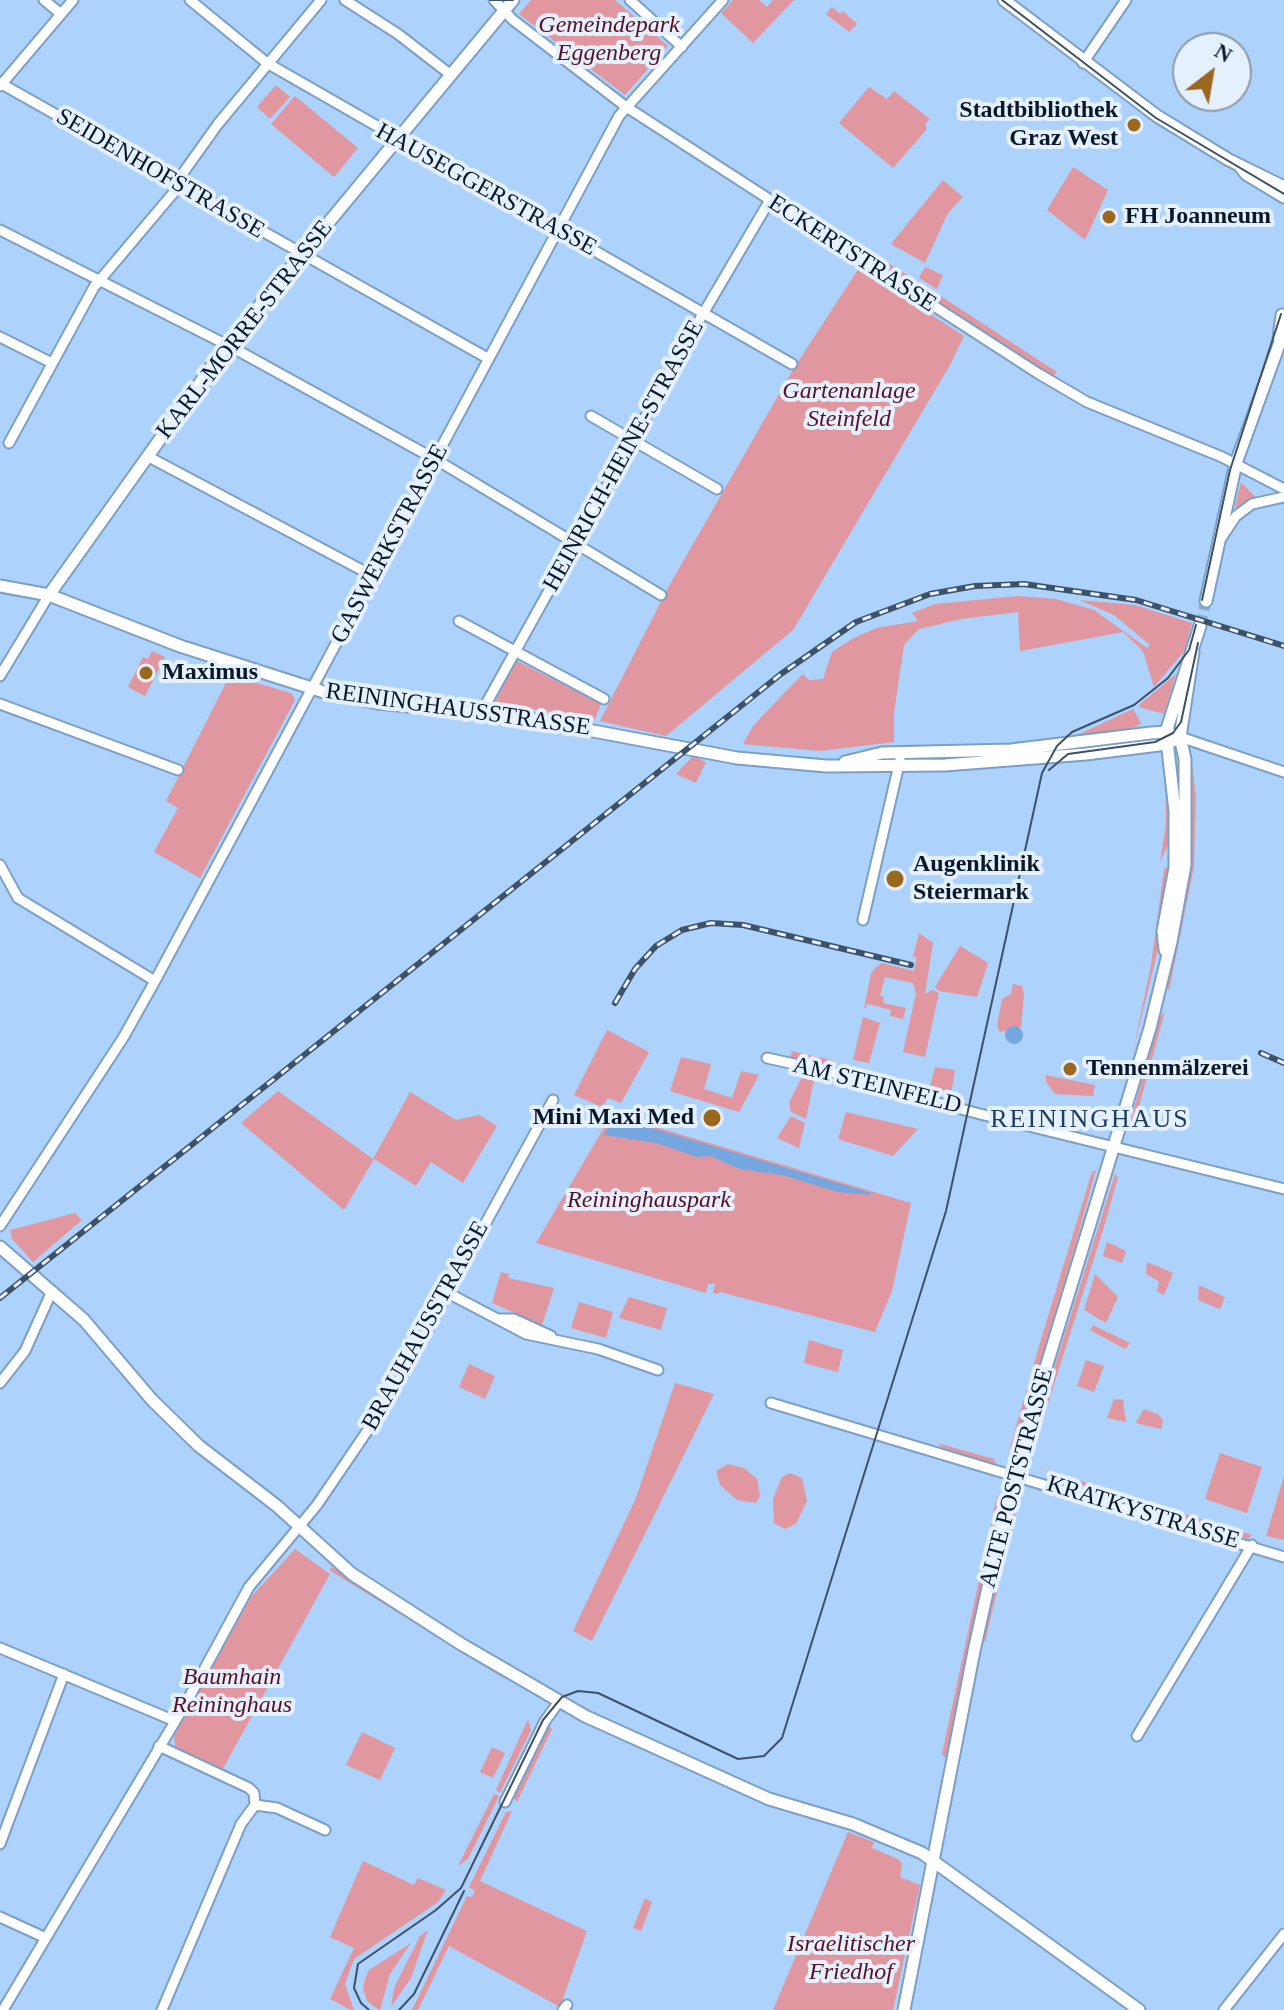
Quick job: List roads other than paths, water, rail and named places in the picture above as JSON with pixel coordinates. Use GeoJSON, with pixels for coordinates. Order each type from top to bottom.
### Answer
{"type":"FeatureCollection","features":[{"type":"Feature","properties":{"kind":"main road","name":"KARL-MORRE-STRASSE"},"geometry":{"type":"LineString","coordinates":[[49,595],[227,345],[513,0]]}},
{"type":"Feature","properties":{"kind":"main road"},"geometry":{"type":"LineString","coordinates":[[1004,0],[1083,63],[1180,131],[1238,165],[1284,187]]}},
{"type":"Feature","properties":{"kind":"main road"},"geometry":{"type":"LineString","coordinates":[[1238,165],[1246,174],[1284,197]]}},
{"type":"Feature","properties":{"kind":"main road"},"geometry":{"type":"LineString","coordinates":[[1206,601],[1236,463],[1282,337],[1283,311]]}},
{"type":"Feature","properties":{"kind":"main road","name":"REININGHAUSSTRASSE"},"geometry":{"type":"LineString","coordinates":[[0,586],[49,595],[180,646],[313,688],[378,703],[589,728],[737,758],[898,766],[1180,737]]}},
{"type":"Feature","properties":{"kind":"main road","name":"ALTE POSTSTRASSE"},"geometry":{"type":"LineString","coordinates":[[1166,955],[1163,931],[1175,868],[1175,811],[1166,738],[1200,626]]}},
{"type":"Feature","properties":{"kind":"main road","name":"ALTE POSTSTRASSE"},"geometry":{"type":"LineString","coordinates":[[904,2010],[977,1635],[1013,1475],[1150,1028],[1166,955],[1186,847],[1185,759],[1180,737],[1193,652]]}},
{"type":"Feature","properties":{"kind":"main road","name":"REININGHAUSSTRASSE"},"geometry":{"type":"LineString","coordinates":[[834,765],[865,756],[903,753],[1055,752]]}},
{"type":"Feature","properties":{"kind":"main road"},"geometry":{"type":"LineString","coordinates":[[0,1247],[84,1320],[152,1400],[199,1446],[298,1525],[352,1574],[558,1703],[742,1788],[798,1810],[877,1833],[933,1860],[1139,2010]]}},
{"type":"Feature","properties":{"kind":"street"},"geometry":{"type":"LineString","coordinates":[[44,0],[61,14]]}},
{"type":"Feature","properties":{"kind":"street"},"geometry":{"type":"LineString","coordinates":[[1,84],[73,0]]}},
{"type":"Feature","properties":{"kind":"street","name":"HAUSEGGERSTRASSE"},"geometry":{"type":"LineString","coordinates":[[190,0],[267,63],[792,364]]}},
{"type":"Feature","properties":{"kind":"street"},"geometry":{"type":"LineString","coordinates":[[9,443],[101,281],[267,63],[321,0]]}},
{"type":"Feature","properties":{"kind":"street"},"geometry":{"type":"LineString","coordinates":[[345,0],[398,34],[451,75]]}},
{"type":"Feature","properties":{"kind":"street","name":"ECKERTSTRASSE"},"geometry":{"type":"LineString","coordinates":[[494,0],[625,106],[995,347],[1087,402],[1236,463],[1284,489]]}},
{"type":"Feature","properties":{"kind":"street"},"geometry":{"type":"LineString","coordinates":[[630,0],[682,47]]}},
{"type":"Feature","properties":{"kind":"street","name":"GASWERKSTRASSE"},"geometry":{"type":"LineString","coordinates":[[0,1226],[118,1046],[155,981],[625,106],[723,0]]}},
{"type":"Feature","properties":{"kind":"street"},"geometry":{"type":"LineString","coordinates":[[1083,63],[1126,0]]}},
{"type":"Feature","properties":{"kind":"street","name":"SEIDENHOFSTRASSE"},"geometry":{"type":"LineString","coordinates":[[1,84],[489,359]]}},
{"type":"Feature","properties":{"kind":"street","name":"HEINRICH-HEINE-STRASSE"},"geometry":{"type":"LineString","coordinates":[[481,713],[703,313],[773,203]]}},
{"type":"Feature","properties":{"kind":"street"},"geometry":{"type":"LineString","coordinates":[[0,230],[227,345],[434,459],[661,595]]}},
{"type":"Feature","properties":{"kind":"street"},"geometry":{"type":"LineString","coordinates":[[0,337],[52,363]]}},
{"type":"Feature","properties":{"kind":"street"},"geometry":{"type":"LineString","coordinates":[[591,416],[717,489]]}},
{"type":"Feature","properties":{"kind":"street"},"geometry":{"type":"LineString","coordinates":[[147,456],[373,576]]}},
{"type":"Feature","properties":{"kind":"street"},"geometry":{"type":"LineString","coordinates":[[1216,551],[1236,516],[1252,504],[1284,497]]}},
{"type":"Feature","properties":{"kind":"street","name":"KARL-MORRE-STRASSE"},"geometry":{"type":"LineString","coordinates":[[0,676],[49,595]]}},
{"type":"Feature","properties":{"kind":"street"},"geometry":{"type":"LineString","coordinates":[[459,621],[604,699]]}},
{"type":"Feature","properties":{"kind":"street"},"geometry":{"type":"LineString","coordinates":[[0,704],[178,770]]}},
{"type":"Feature","properties":{"kind":"street"},"geometry":{"type":"LineString","coordinates":[[1180,737],[1284,772]]}},
{"type":"Feature","properties":{"kind":"street"},"geometry":{"type":"LineString","coordinates":[[863,920],[903,753]]}},
{"type":"Feature","properties":{"kind":"street"},"geometry":{"type":"LineString","coordinates":[[0,865],[18,898],[155,981]]}},
{"type":"Feature","properties":{"kind":"street","name":"AM STEINFELD"},"geometry":{"type":"LineString","coordinates":[[767,1058],[862,1079],[881,1088],[1284,1188]]}},
{"type":"Feature","properties":{"kind":"street","name":"BRAUHAUSSTRASSE"},"geometry":{"type":"LineString","coordinates":[[3,2010],[175,1721],[249,1587],[317,1505],[391,1396],[553,1100]]}},
{"type":"Feature","properties":{"kind":"street"},"geometry":{"type":"LineString","coordinates":[[0,1383],[25,1351],[52,1291]]}},
{"type":"Feature","properties":{"kind":"street"},"geometry":{"type":"LineString","coordinates":[[446,1292],[497,1319],[514,1319],[534,1326],[553,1339],[612,1353],[658,1370]]}},
{"type":"Feature","properties":{"kind":"street","name":"KRATKYSTRASSE"},"geometry":{"type":"LineString","coordinates":[[771,1403],[1284,1557]]}},
{"type":"Feature","properties":{"kind":"street"},"geometry":{"type":"LineString","coordinates":[[1137,1736],[1252,1545]]}},
{"type":"Feature","properties":{"kind":"street"},"geometry":{"type":"LineString","coordinates":[[0,1648],[175,1721]]}},
{"type":"Feature","properties":{"kind":"street"},"geometry":{"type":"LineString","coordinates":[[0,1844],[64,1674]]}},
{"type":"Feature","properties":{"kind":"street"},"geometry":{"type":"LineString","coordinates":[[505,1802],[545,1721],[558,1703]]}},
{"type":"Feature","properties":{"kind":"street"},"geometry":{"type":"LineString","coordinates":[[159,1746],[253,1790],[255,1805],[241,1824],[162,2010]]}},
{"type":"Feature","properties":{"kind":"street"},"geometry":{"type":"LineString","coordinates":[[255,1805],[277,1808],[325,1830]]}},
{"type":"Feature","properties":{"kind":"street"},"geometry":{"type":"LineString","coordinates":[[0,1917],[46,1938]]}},
{"type":"Feature","properties":{"kind":"street"},"geometry":{"type":"LineString","coordinates":[[1224,2010],[1284,1934]]}},
{"type":"Feature","properties":{"kind":"water"},"geometry":{"type":"Polygon","coordinates":[[[1010,1026],[1018,1026],[1023,1035],[1021,1042],[1010,1044],[1005,1039],[1005,1031],[1010,1026]]]}},
{"type":"Feature","properties":{"kind":"water"},"geometry":{"type":"Polygon","coordinates":[[[614,1117],[871,1195],[838,1192],[782,1175],[740,1169],[710,1156],[697,1157],[656,1143],[604,1135],[614,1117]]]}},
{"type":"Feature","properties":{"kind":"tunnel"},"geometry":{"type":"LineString","coordinates":[[1200,626],[1206,601]]}},
{"type":"Feature","properties":{"kind":"tram line"},"geometry":{"type":"LineString","coordinates":[[490,0],[513,0]]}},
{"type":"Feature","properties":{"kind":"tram line"},"geometry":{"type":"LineString","coordinates":[[1002,0],[1156,118],[1284,194]]}},
{"type":"Feature","properties":{"kind":"tram line"},"geometry":{"type":"LineString","coordinates":[[1202,600],[1230,470],[1281,314]]}},
{"type":"Feature","properties":{"kind":"tram line"},"geometry":{"type":"LineString","coordinates":[[369,2010],[361,2003],[354,1988],[358,1964],[436,1910],[461,1888],[543,1720],[562,1697],[578,1691],[598,1693],[738,1759],[764,1756],[782,1738],[946,1211],[1042,773],[1057,746],[1072,732],[1134,705],[1168,678],[1189,650],[1196,625]]}},
{"type":"Feature","properties":{"kind":"tram line"},"geometry":{"type":"LineString","coordinates":[[1049,770],[1068,754],[1155,742],[1173,733],[1181,722],[1198,643]]}},
{"type":"Feature","properties":{"kind":"tram line"},"geometry":{"type":"LineString","coordinates":[[399,2010],[414,1994],[464,1891]]}},
{"type":"Feature","properties":{"kind":"railway"},"geometry":{"type":"LineString","coordinates":[[0,1298],[781,674],[856,622],[930,594],[975,586],[1024,584],[1136,600],[1284,646]]}},
{"type":"Feature","properties":{"kind":"railway"},"geometry":{"type":"LineString","coordinates":[[615,1003],[635,969],[656,946],[682,930],[711,923],[743,925],[911,965]]}},
{"type":"Feature","properties":{"kind":"railway"},"geometry":{"type":"LineString","coordinates":[[1261,1053],[1284,1063]]}},
{"type":"Feature","properties":{"kind":"place","name":"Stadtbibliothek Graz West"},"geometry":{"type":"Point","coordinates":[1134,125]}},
{"type":"Feature","properties":{"kind":"place","name":"FH Joanneum"},"geometry":{"type":"Point","coordinates":[1109,217]}},
{"type":"Feature","properties":{"kind":"place","name":"Maximus"},"geometry":{"type":"Point","coordinates":[146,673]}},
{"type":"Feature","properties":{"kind":"place","name":"Augenklinik Steiermark"},"geometry":{"type":"Point","coordinates":[895,879]}},
{"type":"Feature","properties":{"kind":"place","name":"Tennenmälzerei"},"geometry":{"type":"Point","coordinates":[1070,1069]}},
{"type":"Feature","properties":{"kind":"place","name":"Mini Maxi Med"},"geometry":{"type":"Point","coordinates":[712,1118]}},
{"type":"Feature","properties":{"kind":"district","name":"REININGHAUS"},"geometry":{"type":"Point","coordinates":[1090,1120]}},
{"type":"Feature","properties":{"kind":"park label","name":"Gemeindepark Eggenberg"},"geometry":{"type":"Point","coordinates":[609,40]}},
{"type":"Feature","properties":{"kind":"park label","name":"Gartenanlage Steinfeld"},"geometry":{"type":"Point","coordinates":[849,406]}},
{"type":"Feature","properties":{"kind":"park label","name":"Reininghauspark"},"geometry":{"type":"Point","coordinates":[649,1201]}},
{"type":"Feature","properties":{"kind":"park label","name":"Baumhain Reininghaus"},"geometry":{"type":"Point","coordinates":[232,1692]}},
{"type":"Feature","properties":{"kind":"park label","name":"Israelitischer Friedhof"},"geometry":{"type":"Point","coordinates":[851,1959]}}]}
